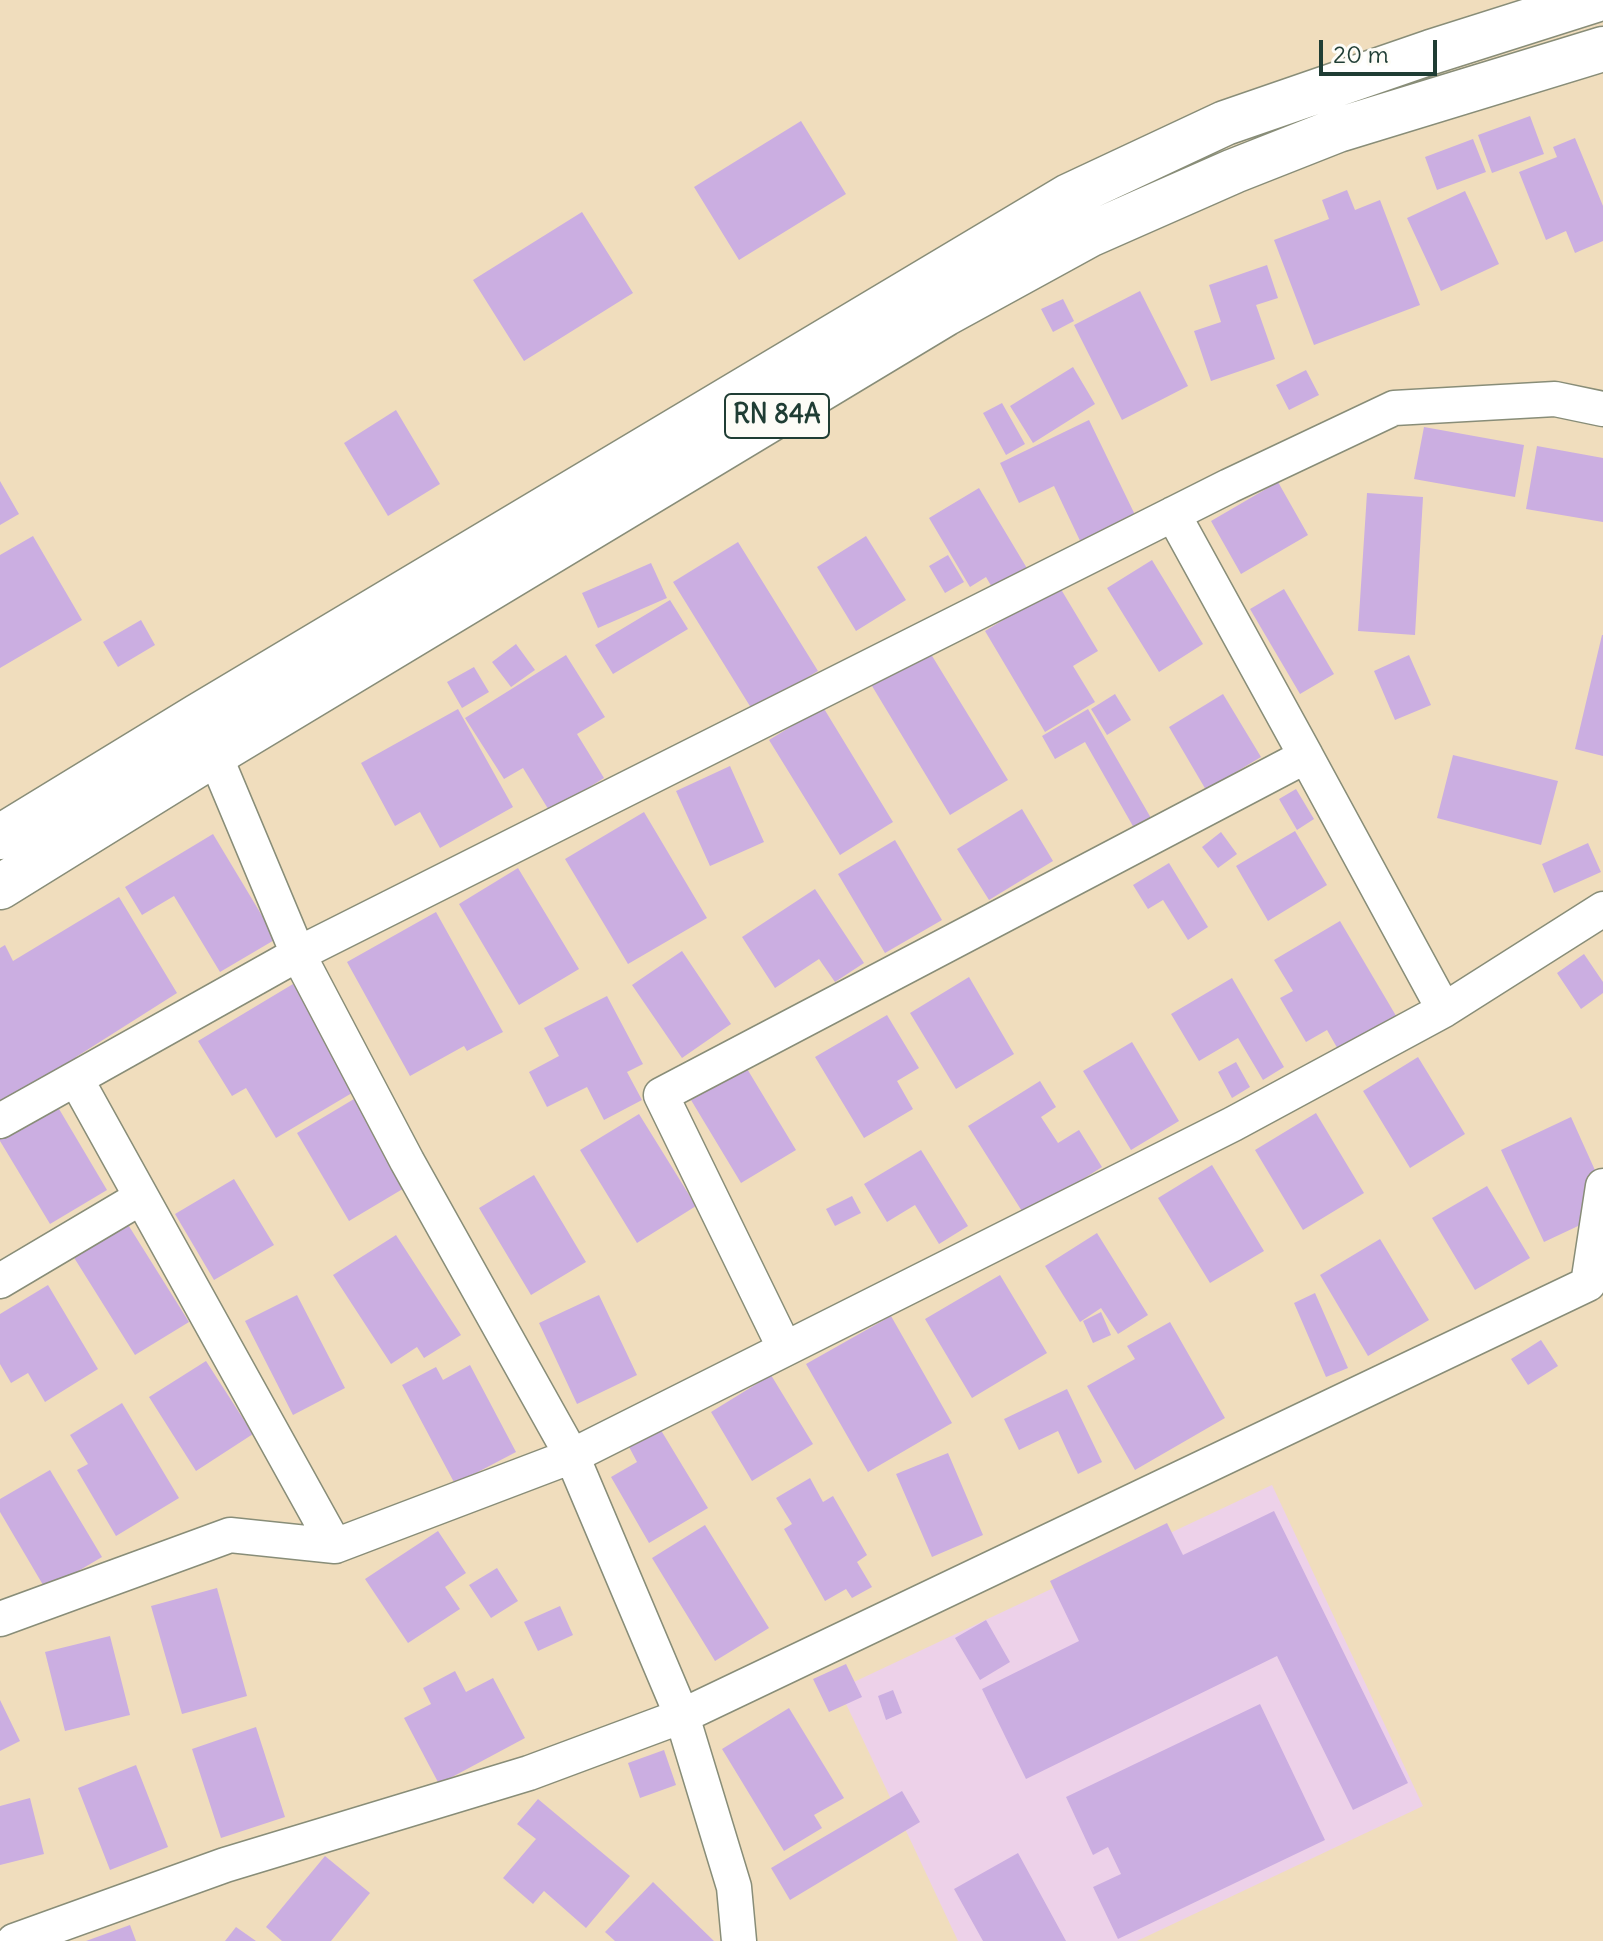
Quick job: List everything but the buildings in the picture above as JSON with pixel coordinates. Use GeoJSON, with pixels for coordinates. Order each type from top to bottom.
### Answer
{"type":"FeatureCollection","features":[{"type":"Feature","properties":{"kind":"main road","name":"RN 84A"},"geometry":{"type":"LineString","coordinates":[[0,887],[206,736],[1069,196],[1225,123],[1595,0]]}},
{"type":"Feature","properties":{"kind":"main road","name":"RN 84A"},"geometry":{"type":"LineString","coordinates":[[0,837],[206,736],[945,314],[1091,234],[1234,171],[1338,130],[1603,49]]}},
{"type":"Feature","properties":{"kind":"street"},"geometry":{"type":"LineString","coordinates":[[0,1121],[298,954],[1173,514],[1394,408],[1555,399],[1603,409]]}},
{"type":"Feature","properties":{"kind":"street"},"geometry":{"type":"LineString","coordinates":[[1173,514],[1444,1010]]}},
{"type":"Feature","properties":{"kind":"street"},"geometry":{"type":"LineString","coordinates":[[206,736],[298,954],[407,1161],[572,1456],[682,1716],[734,1887],[739,1941]]}},
{"type":"Feature","properties":{"kind":"street"},"geometry":{"type":"LineString","coordinates":[[785,1349],[661,1095],[1306,756]]}},
{"type":"Feature","properties":{"kind":"street"},"geometry":{"type":"LineString","coordinates":[[4,1609],[230,1535],[335,1546],[572,1456],[1233,1124],[1444,1010],[1603,909]]}},
{"type":"Feature","properties":{"kind":"street"},"geometry":{"type":"LineString","coordinates":[[76,1079],[335,1546]]}},
{"type":"Feature","properties":{"kind":"street"},"geometry":{"type":"LineString","coordinates":[[14,1941],[225,1865],[529,1773],[682,1716],[1588,1284],[1603,1186]]}},
{"type":"Feature","properties":{"kind":"street"},"geometry":{"type":"LineString","coordinates":[[0,1281],[140,1198]]}},
{"type":"Feature","properties":{"kind":"shaded area"},"geometry":{"type":"Polygon","coordinates":[[[1272,1485],[1423,1806],[1137,1941],[958,1941],[839,1689],[1272,1485]]]}}]}
